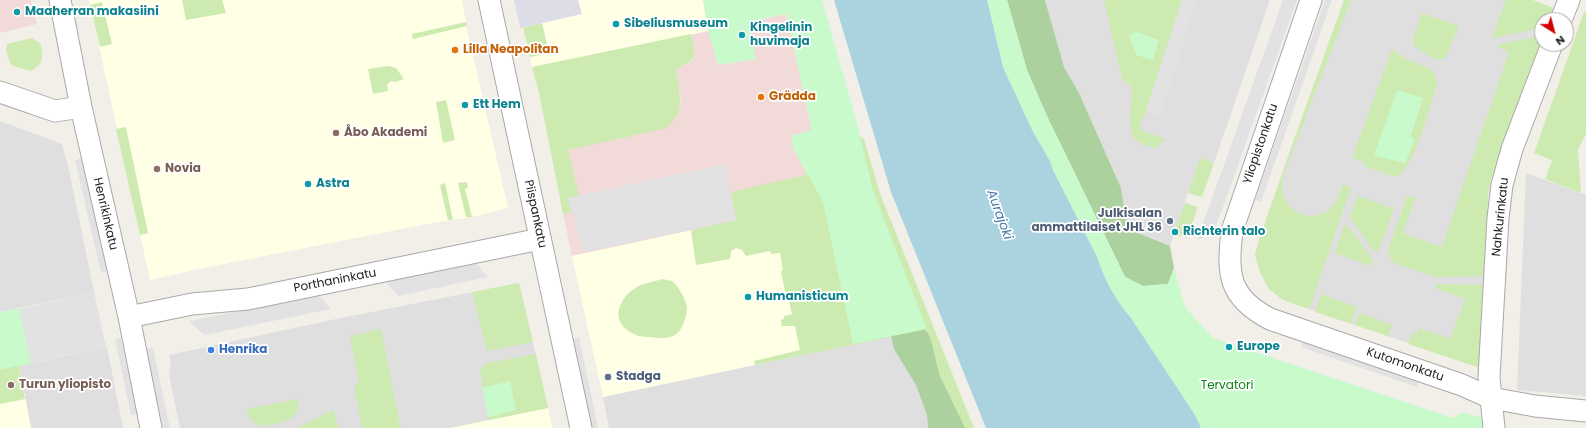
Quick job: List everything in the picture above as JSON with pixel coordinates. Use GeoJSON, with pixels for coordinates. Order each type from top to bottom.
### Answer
{"type":"FeatureCollection","features":[{"type":"Feature","properties":{"kind":"street","name":"Henrikinkatu"},"geometry":{"type":"LineString","coordinates":[[60,0],[81,107],[129,317],[151,428]]}},
{"type":"Feature","properties":{"kind":"street","name":"Piispankatu"},"geometry":{"type":"LineString","coordinates":[[489,0],[581,428]]}},
{"type":"Feature","properties":{"kind":"street","name":"Yliopistonkatu"},"geometry":{"type":"LineString","coordinates":[[1236,290],[1232,279],[1229,255],[1232,231],[1311,0]]}},
{"type":"Feature","properties":{"kind":"street"},"geometry":{"type":"LineString","coordinates":[[1564,12],[1569,0]]}},
{"type":"Feature","properties":{"kind":"street","name":"Nahkurinkatu"},"geometry":{"type":"LineString","coordinates":[[1494,428],[1489,377],[1498,218],[1502,185],[1512,149],[1549,52]]}},
{"type":"Feature","properties":{"kind":"street"},"geometry":{"type":"LineString","coordinates":[[0,92],[56,111],[81,107]]}},
{"type":"Feature","properties":{"kind":"street","name":"Porthaninkatu"},"geometry":{"type":"LineString","coordinates":[[129,317],[192,304],[248,299],[540,239]]}},
{"type":"Feature","properties":{"kind":"street","name":"Kutomonkatu"},"geometry":{"type":"LineString","coordinates":[[1236,290],[1251,307],[1264,316],[1283,324],[1462,384],[1491,398],[1535,406],[1586,411]]}},
{"type":"Feature","properties":{"kind":"shaded area","name":"Maaherran makasiini"},"geometry":{"type":"Polygon","coordinates":[[[0,0],[31,0],[37,24],[0,33],[0,0]]]}},
{"type":"Feature","properties":{"kind":"shaded area","name":"Åbo Akademi"},"geometry":{"type":"Polygon","coordinates":[[[89,0],[462,0],[468,34],[508,208],[472,217],[432,223],[150,280],[89,0]]]}},
{"type":"Feature","properties":{"kind":"shaded area"},"geometry":{"type":"Polygon","coordinates":[[[514,0],[578,0],[582,14],[520,28],[514,0]]]}},
{"type":"Feature","properties":{"kind":"shaded area"},"geometry":{"type":"Polygon","coordinates":[[[518,0],[703,0],[708,31],[532,67],[518,0]]]}},
{"type":"Feature","properties":{"kind":"shaded area"},"geometry":{"type":"Polygon","coordinates":[[[1045,0],[1270,0],[1214,163],[1200,158],[1170,246],[1138,233],[1126,220],[1121,188],[1079,93],[1064,67],[1045,0]]]}},
{"type":"Feature","properties":{"kind":"shaded area"},"geometry":{"type":"Polygon","coordinates":[[[1182,0],[1197,0],[1160,116],[1146,111],[1182,0]]]}},
{"type":"Feature","properties":{"kind":"shaded area"},"geometry":{"type":"Polygon","coordinates":[[[1283,0],[1297,0],[1213,235],[1197,240],[1283,0]]]}},
{"type":"Feature","properties":{"kind":"shaded area"},"geometry":{"type":"Polygon","coordinates":[[[1325,0],[1332,0],[1261,202],[1255,200],[1325,0]]]}},
{"type":"Feature","properties":{"kind":"shaded area"},"geometry":{"type":"Polygon","coordinates":[[[1344,0],[1509,0],[1534,12],[1534,52],[1538,52],[1491,179],[1488,195],[1483,369],[1283,300],[1268,288],[1260,272],[1255,255],[1260,237],[1344,0]]]}},
{"type":"Feature","properties":{"kind":"shaded area"},"geometry":{"type":"Polygon","coordinates":[[[786,14],[812,131],[791,136],[794,150],[823,202],[572,256],[560,200],[568,150],[681,100],[676,69],[692,61],[695,55],[691,34],[708,31],[718,65],[755,59],[749,22],[786,14]]]}},
{"type":"Feature","properties":{"kind":"shaded area"},"geometry":{"type":"Polygon","coordinates":[[[0,121],[62,144],[69,170],[94,292],[0,312],[0,121]]]}},
{"type":"Feature","properties":{"kind":"shaded area"},"geometry":{"type":"Polygon","coordinates":[[[82,158],[107,272],[101,273],[75,160],[82,158]]]}},
{"type":"Feature","properties":{"kind":"shaded area"},"geometry":{"type":"Polygon","coordinates":[[[725,164],[736,220],[584,252],[568,198],[725,164]]]}},
{"type":"Feature","properties":{"kind":"shaded area"},"geometry":{"type":"Polygon","coordinates":[[[1526,173],[1586,195],[1586,396],[1517,390],[1526,173]]]}},
{"type":"Feature","properties":{"kind":"shaded area"},"geometry":{"type":"Polygon","coordinates":[[[823,202],[853,344],[603,397],[572,256],[823,202]]]}},
{"type":"Feature","properties":{"kind":"shaded area"},"geometry":{"type":"Polygon","coordinates":[[[476,263],[488,277],[398,296],[385,281],[476,263]]]}},
{"type":"Feature","properties":{"kind":"shaded area"},"geometry":{"type":"Polygon","coordinates":[[[519,283],[548,408],[450,428],[180,428],[169,375],[171,361],[169,355],[336,319],[519,283]]]}},
{"type":"Feature","properties":{"kind":"shaded area"},"geometry":{"type":"Polygon","coordinates":[[[94,292],[106,347],[31,363],[19,309],[94,292]]]}},
{"type":"Feature","properties":{"kind":"shaded area"},"geometry":{"type":"Polygon","coordinates":[[[319,295],[331,309],[204,335],[189,321],[319,295]]]}},
{"type":"Feature","properties":{"kind":"shaded area"},"geometry":{"type":"Polygon","coordinates":[[[912,332],[949,428],[609,428],[603,397],[912,332]]]}},
{"type":"Feature","properties":{"kind":"shaded area"},"geometry":{"type":"Polygon","coordinates":[[[579,337],[598,428],[592,428],[572,339],[579,337]]]}},
{"type":"Feature","properties":{"kind":"shaded area"},"geometry":{"type":"Polygon","coordinates":[[[121,338],[138,414],[131,415],[115,339],[121,338]]]}},
{"type":"Feature","properties":{"kind":"shaded area"},"geometry":{"type":"Polygon","coordinates":[[[1303,340],[1419,380],[1417,387],[1301,347],[1303,340]]]}},
{"type":"Feature","properties":{"kind":"shaded area"},"geometry":{"type":"Polygon","coordinates":[[[107,347],[123,428],[31,428],[19,366],[107,347]]]}},
{"type":"Feature","properties":{"kind":"shaded area"},"geometry":{"type":"Polygon","coordinates":[[[153,348],[170,428],[163,428],[146,349],[153,348]]]}},
{"type":"Feature","properties":{"kind":"shaded area","name":"Turun yliopisto"},"geometry":{"type":"Polygon","coordinates":[[[19,366],[31,428],[0,428],[0,370],[19,366]]]}},
{"type":"Feature","properties":{"kind":"shaded area"},"geometry":{"type":"Polygon","coordinates":[[[548,408],[552,428],[450,428],[548,408]]]}},
{"type":"Feature","properties":{"kind":"green space"},"geometry":{"type":"Polygon","coordinates":[[[182,0],[222,0],[226,13],[186,20],[182,0]]]}},
{"type":"Feature","properties":{"kind":"green space"},"geometry":{"type":"Polygon","coordinates":[[[703,0],[822,0],[857,123],[873,191],[927,329],[853,344],[823,202],[794,150],[791,136],[812,130],[786,14],[749,22],[756,59],[718,65],[708,31],[703,0]]]}},
{"type":"Feature","properties":{"kind":"green space","name":"Tervatori"},"geometry":{"type":"Polygon","coordinates":[[[987,0],[1007,0],[1027,70],[1046,114],[1125,277],[1143,286],[1168,284],[1174,268],[1185,307],[1213,338],[1453,418],[1461,412],[1483,418],[1484,428],[1201,428],[1195,415],[1131,318],[1120,305],[1103,274],[1097,257],[1053,170],[1050,161],[1032,130],[1003,67],[987,0]]]}},
{"type":"Feature","properties":{"kind":"green space"},"geometry":{"type":"Polygon","coordinates":[[[1007,0],[1045,0],[1064,67],[1079,93],[1121,188],[1126,220],[1138,233],[1170,246],[1174,268],[1168,284],[1143,286],[1125,277],[1046,114],[1027,70],[1007,0]]]}},
{"type":"Feature","properties":{"kind":"green space"},"geometry":{"type":"Polygon","coordinates":[[[1104,0],[1182,0],[1146,111],[1140,125],[1141,130],[1165,139],[1164,143],[1161,142],[1158,146],[1153,148],[1138,141],[1132,134],[1132,87],[1122,79],[1104,0]]]}},
{"type":"Feature","properties":{"kind":"green space"},"geometry":{"type":"Polygon","coordinates":[[[1344,0],[1351,0],[1284,173],[1282,185],[1284,196],[1289,205],[1296,211],[1305,215],[1315,216],[1325,212],[1336,202],[1343,184],[1351,188],[1309,309],[1283,300],[1268,288],[1260,272],[1255,255],[1287,159],[1344,0]]]}},
{"type":"Feature","properties":{"kind":"green space"},"geometry":{"type":"Polygon","coordinates":[[[1506,0],[1533,0],[1554,8],[1552,12],[1534,12],[1534,30],[1492,38],[1506,0]]]}},
{"type":"Feature","properties":{"kind":"green space"},"geometry":{"type":"Polygon","coordinates":[[[102,2],[112,44],[100,47],[90,5],[102,2]]]}},
{"type":"Feature","properties":{"kind":"green space"},"geometry":{"type":"Polygon","coordinates":[[[1584,12],[1586,12],[1586,134],[1578,150],[1581,193],[1545,179],[1552,160],[1534,153],[1570,52],[1574,52],[1574,40],[1584,12]]]}},
{"type":"Feature","properties":{"kind":"green space"},"geometry":{"type":"Polygon","coordinates":[[[1422,13],[1459,26],[1444,59],[1434,59],[1414,46],[1413,39],[1422,13]]]}},
{"type":"Feature","properties":{"kind":"green space"},"geometry":{"type":"Polygon","coordinates":[[[466,22],[467,26],[413,39],[412,34],[466,22]]]}},
{"type":"Feature","properties":{"kind":"green space"},"geometry":{"type":"Polygon","coordinates":[[[542,23],[549,53],[530,57],[523,27],[542,23]]]}},
{"type":"Feature","properties":{"kind":"green space"},"geometry":{"type":"Polygon","coordinates":[[[1137,32],[1159,40],[1153,60],[1136,55],[1129,35],[1137,32]]]}},
{"type":"Feature","properties":{"kind":"green space"},"geometry":{"type":"Polygon","coordinates":[[[691,34],[695,53],[694,56],[689,62],[676,69],[680,103],[676,117],[671,124],[663,129],[568,150],[579,196],[568,198],[571,212],[563,214],[539,93],[532,67],[691,34]]]}},
{"type":"Feature","properties":{"kind":"green space"},"geometry":{"type":"Polygon","coordinates":[[[1534,37],[1534,52],[1538,52],[1491,179],[1488,195],[1485,276],[1435,277],[1392,262],[1388,251],[1407,196],[1415,198],[1403,233],[1442,247],[1509,52],[1498,47],[1500,44],[1534,37]]]}},
{"type":"Feature","properties":{"kind":"green space"},"geometry":{"type":"Polygon","coordinates":[[[32,38],[40,43],[42,52],[42,60],[38,66],[30,71],[11,65],[6,51],[7,44],[32,38]]]}},
{"type":"Feature","properties":{"kind":"green space"},"geometry":{"type":"Polygon","coordinates":[[[1392,49],[1406,59],[1432,71],[1437,79],[1437,85],[1422,133],[1411,158],[1399,176],[1392,176],[1364,166],[1363,161],[1352,158],[1392,49]],[[1397,90],[1411,136],[1423,99],[1397,90]]]}},
{"type":"Feature","properties":{"kind":"green space"},"geometry":{"type":"Polygon","coordinates":[[[388,66],[396,68],[404,79],[395,82],[391,81],[387,85],[388,91],[373,94],[368,69],[388,66]]]}},
{"type":"Feature","properties":{"kind":"green space"},"geometry":{"type":"Polygon","coordinates":[[[1397,90],[1423,98],[1411,136],[1415,140],[1405,163],[1374,156],[1397,90]]]}},
{"type":"Feature","properties":{"kind":"green space"},"geometry":{"type":"Polygon","coordinates":[[[446,100],[455,140],[443,143],[436,102],[446,100]]]}},
{"type":"Feature","properties":{"kind":"green space"},"geometry":{"type":"Polygon","coordinates":[[[126,127],[148,233],[140,235],[116,129],[126,127]]]}},
{"type":"Feature","properties":{"kind":"green space"},"geometry":{"type":"Polygon","coordinates":[[[856,133],[864,139],[881,196],[974,428],[965,428],[945,391],[937,363],[915,314],[881,339],[755,365],[754,361],[800,350],[795,326],[782,326],[781,320],[784,319],[784,316],[792,314],[788,297],[786,297],[781,271],[783,270],[780,253],[771,254],[770,251],[746,256],[742,250],[736,248],[731,251],[730,259],[696,265],[691,230],[736,220],[731,192],[802,176],[856,133]]]}},
{"type":"Feature","properties":{"kind":"green space"},"geometry":{"type":"Polygon","coordinates":[[[1200,158],[1214,163],[1202,197],[1188,193],[1200,158]]]}},
{"type":"Feature","properties":{"kind":"green space"},"geometry":{"type":"Polygon","coordinates":[[[467,182],[468,188],[465,189],[472,217],[466,217],[458,183],[467,182]]]}},
{"type":"Feature","properties":{"kind":"green space"},"geometry":{"type":"Polygon","coordinates":[[[445,183],[453,220],[448,220],[440,185],[445,183]]]}},
{"type":"Feature","properties":{"kind":"green space"},"geometry":{"type":"Polygon","coordinates":[[[1358,196],[1394,209],[1378,252],[1373,250],[1351,219],[1350,215],[1358,196]]]}},
{"type":"Feature","properties":{"kind":"green space"},"geometry":{"type":"Polygon","coordinates":[[[1185,203],[1198,207],[1187,238],[1174,234],[1185,203]]]}},
{"type":"Feature","properties":{"kind":"green space"},"geometry":{"type":"Polygon","coordinates":[[[1345,225],[1349,227],[1373,260],[1371,266],[1335,253],[1345,225]]]}},
{"type":"Feature","properties":{"kind":"green space"},"geometry":{"type":"Polygon","coordinates":[[[663,279],[672,281],[677,286],[687,307],[685,319],[679,331],[670,337],[659,338],[636,335],[627,330],[619,319],[620,306],[623,300],[637,287],[663,279]]]}},
{"type":"Feature","properties":{"kind":"green space"},"geometry":{"type":"Polygon","coordinates":[[[519,283],[533,342],[487,351],[472,292],[519,283]]]}},
{"type":"Feature","properties":{"kind":"green space"},"geometry":{"type":"Polygon","coordinates":[[[1437,284],[1485,285],[1483,369],[1408,344],[1413,332],[1417,334],[1419,328],[1450,339],[1465,299],[1435,288],[1437,284]]]}},
{"type":"Feature","properties":{"kind":"green space"},"geometry":{"type":"Polygon","coordinates":[[[1321,294],[1357,307],[1351,324],[1315,312],[1321,294]]]}},
{"type":"Feature","properties":{"kind":"green space"},"geometry":{"type":"Polygon","coordinates":[[[19,309],[31,363],[0,370],[0,312],[19,309]]]}},
{"type":"Feature","properties":{"kind":"green space"},"geometry":{"type":"Polygon","coordinates":[[[1360,313],[1392,325],[1388,336],[1355,325],[1360,313]]]}},
{"type":"Feature","properties":{"kind":"green space"},"geometry":{"type":"Polygon","coordinates":[[[915,314],[930,337],[940,376],[965,428],[928,428],[927,415],[916,385],[894,349],[891,336],[881,339],[915,314]]]}},
{"type":"Feature","properties":{"kind":"green space"},"geometry":{"type":"Polygon","coordinates":[[[381,329],[400,425],[402,428],[362,428],[354,386],[359,383],[350,336],[381,329]]]}},
{"type":"Feature","properties":{"kind":"green space"},"geometry":{"type":"Polygon","coordinates":[[[20,337],[25,339],[34,363],[19,366],[25,399],[0,404],[0,361],[20,337]]]}},
{"type":"Feature","properties":{"kind":"green space"},"geometry":{"type":"Polygon","coordinates":[[[536,354],[548,408],[489,420],[480,371],[483,366],[488,363],[536,354]]]}},
{"type":"Feature","properties":{"kind":"green space"},"geometry":{"type":"Polygon","coordinates":[[[510,381],[516,410],[488,417],[482,388],[510,381]]]}},
{"type":"Feature","properties":{"kind":"green space"},"geometry":{"type":"Polygon","coordinates":[[[298,399],[298,410],[291,418],[272,425],[262,426],[254,423],[248,415],[246,409],[298,399]]]}},
{"type":"Feature","properties":{"kind":"green space"},"geometry":{"type":"Polygon","coordinates":[[[333,410],[339,428],[297,428],[333,410]]]}},
{"type":"Feature","properties":{"kind":"water","name":"Aurajoki"},"geometry":{"type":"Polygon","coordinates":[[[834,0],[987,0],[1003,67],[1032,130],[1050,161],[1053,170],[1097,257],[1107,282],[1115,297],[1131,318],[1195,415],[1201,428],[986,428],[891,192],[834,0]]]}},
{"type":"Feature","properties":{"kind":"place","name":"Maaherran makasiini"},"geometry":{"type":"Point","coordinates":[17,12]}},
{"type":"Feature","properties":{"kind":"place","name":"Sibeliusmuseum"},"geometry":{"type":"Point","coordinates":[616,24]}},
{"type":"Feature","properties":{"kind":"place","name":"Kingelinin huvimaja"},"geometry":{"type":"Point","coordinates":[742,35]}},
{"type":"Feature","properties":{"kind":"place","name":"Lilla Neapolitan"},"geometry":{"type":"Point","coordinates":[455,50]}},
{"type":"Feature","properties":{"kind":"place","name":"Grädda"},"geometry":{"type":"Point","coordinates":[761,97]}},
{"type":"Feature","properties":{"kind":"place","name":"Ett Hem"},"geometry":{"type":"Point","coordinates":[465,105]}},
{"type":"Feature","properties":{"kind":"place","name":"Åbo Akademi"},"geometry":{"type":"Point","coordinates":[336,133]}},
{"type":"Feature","properties":{"kind":"place","name":"Novia"},"geometry":{"type":"Point","coordinates":[157,169]}},
{"type":"Feature","properties":{"kind":"place","name":"Astra"},"geometry":{"type":"Point","coordinates":[308,184]}},
{"type":"Feature","properties":{"kind":"place","name":"Julkisalan ammattilaiset JHL 36"},"geometry":{"type":"Point","coordinates":[1170,221]}},
{"type":"Feature","properties":{"kind":"place","name":"Richterin talo"},"geometry":{"type":"Point","coordinates":[1175,232]}},
{"type":"Feature","properties":{"kind":"place","name":"Humanisticum"},"geometry":{"type":"Point","coordinates":[748,297]}},
{"type":"Feature","properties":{"kind":"place","name":"Europe"},"geometry":{"type":"Point","coordinates":[1229,347]}},
{"type":"Feature","properties":{"kind":"place","name":"Henrika"},"geometry":{"type":"Point","coordinates":[211,350]}},
{"type":"Feature","properties":{"kind":"place","name":"Stadga"},"geometry":{"type":"Point","coordinates":[608,377]}},
{"type":"Feature","properties":{"kind":"place","name":"Turun yliopisto"},"geometry":{"type":"Point","coordinates":[11,385]}}]}
